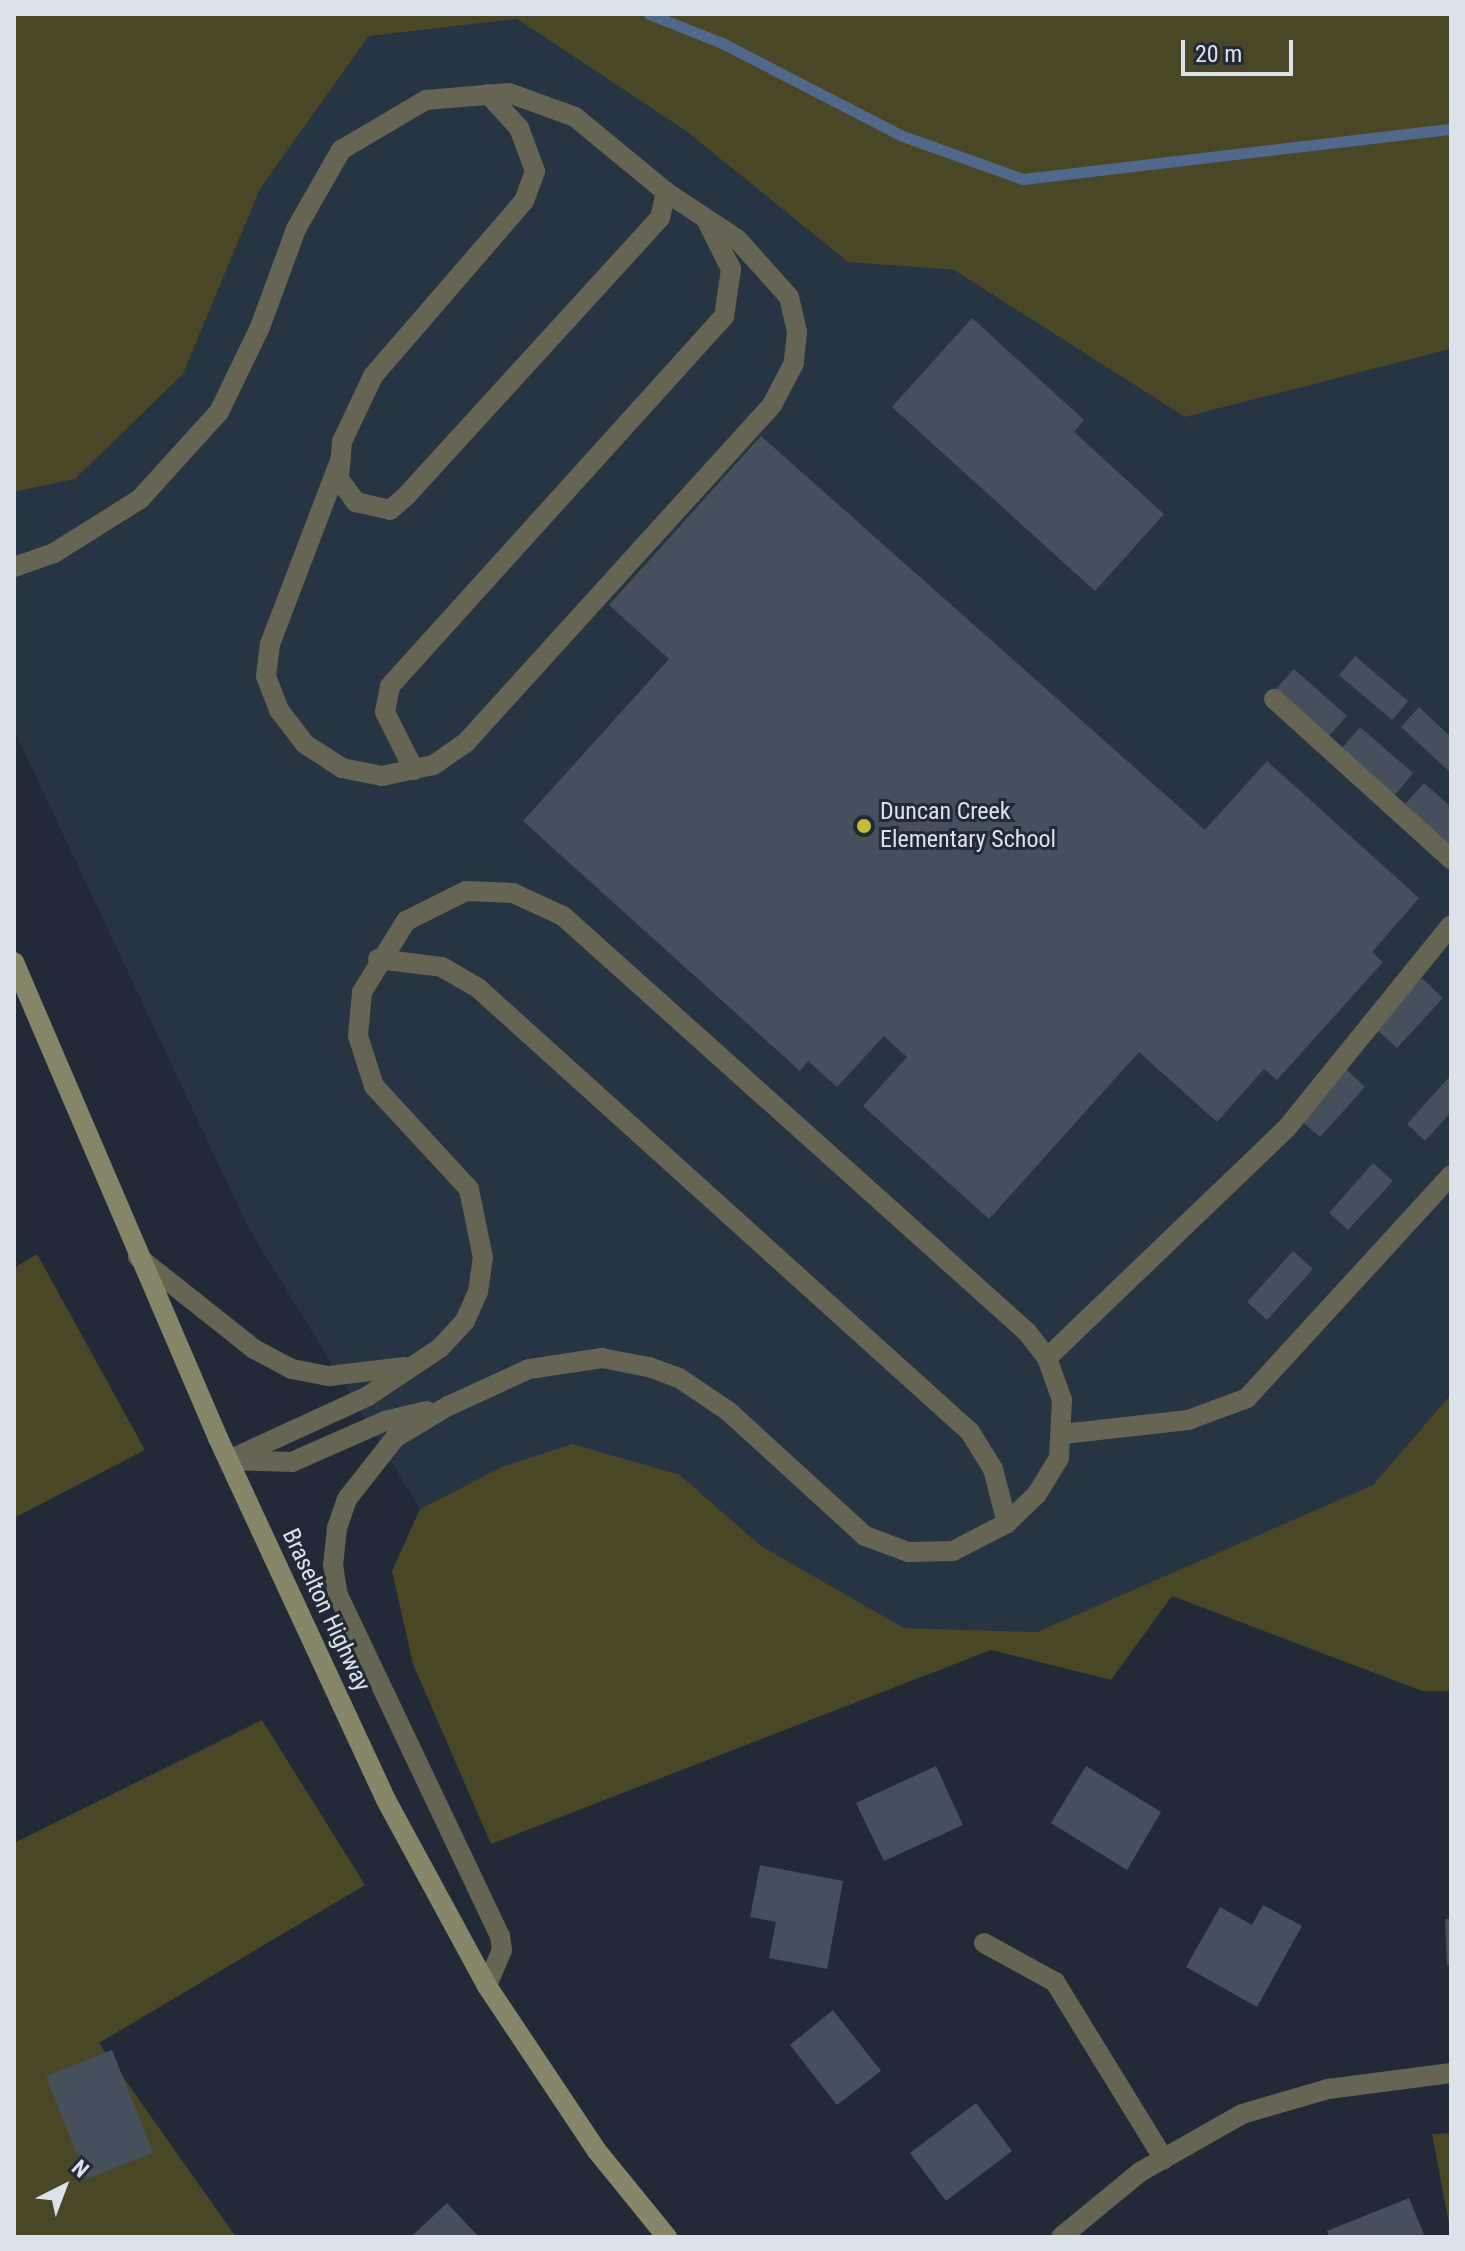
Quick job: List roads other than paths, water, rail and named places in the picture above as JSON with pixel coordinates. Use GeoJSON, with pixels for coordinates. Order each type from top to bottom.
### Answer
{"type":"FeatureCollection","features":[{"type":"Feature","properties":{"kind":"main road","name":"Braselton Highway"},"geometry":{"type":"LineString","coordinates":[[14,962],[138,1257],[386,1800],[487,1986],[597,2151],[667,2237]]}},
{"type":"Feature","properties":{"kind":"street"},"geometry":{"type":"LineString","coordinates":[[14,567],[54,553],[140,499],[219,412],[260,327],[296,229],[341,150],[426,100],[509,93],[575,117],[666,192],[737,239],[789,297],[797,332],[794,363],[772,405],[465,743],[433,765],[382,776],[342,768],[305,744],[279,710],[266,676],[270,644],[341,458]]}},
{"type":"Feature","properties":{"kind":"street"},"geometry":{"type":"LineString","coordinates":[[488,94],[519,128],[535,171],[524,201],[373,376],[342,442],[339,479],[356,502],[390,510],[660,218],[666,192]]}},
{"type":"Feature","properties":{"kind":"street"},"geometry":{"type":"LineString","coordinates":[[414,770],[385,712],[390,686],[724,317],[731,269],[705,217]]}},
{"type":"Feature","properties":{"kind":"street"},"geometry":{"type":"LineString","coordinates":[[1274,699],[1451,859]]}},
{"type":"Feature","properties":{"kind":"street"},"geometry":{"type":"LineString","coordinates":[[229,1460],[368,1396],[440,1348],[465,1321],[478,1292],[483,1258],[469,1189],[374,1086],[358,1036],[362,992],[378,959],[406,921],[466,891],[513,893],[563,916],[1027,1332],[1047,1358],[1062,1400],[1063,1434],[1059,1458],[1037,1494],[1007,1523],[953,1551],[908,1552],[865,1536],[728,1411],[679,1378],[648,1367],[602,1358],[564,1361],[529,1369],[448,1406],[395,1438],[347,1499],[337,1528],[333,1565],[338,1595],[500,1936],[502,1950],[487,1986]]}},
{"type":"Feature","properties":{"kind":"street"},"geometry":{"type":"LineString","coordinates":[[1047,1358],[1286,1129],[1451,925]]}},
{"type":"Feature","properties":{"kind":"street"},"geometry":{"type":"LineString","coordinates":[[378,959],[442,967],[478,988],[970,1432],[993,1469],[1007,1523]]}},
{"type":"Feature","properties":{"kind":"street"},"geometry":{"type":"LineString","coordinates":[[1063,1434],[1188,1420],[1247,1398],[1451,1175]]}},
{"type":"Feature","properties":{"kind":"street"},"geometry":{"type":"LineString","coordinates":[[138,1257],[254,1349],[292,1369],[329,1376],[412,1366]]}},
{"type":"Feature","properties":{"kind":"street"},"geometry":{"type":"LineString","coordinates":[[229,1460],[292,1462],[385,1421],[448,1406]]}},
{"type":"Feature","properties":{"kind":"street"},"geometry":{"type":"LineString","coordinates":[[984,1943],[1055,1982],[1164,2159]]}},
{"type":"Feature","properties":{"kind":"street"},"geometry":{"type":"LineString","coordinates":[[1061,2237],[1164,2159],[1242,2114],[1328,2089],[1451,2073]]}},
{"type":"Feature","properties":{"kind":"waterway"},"geometry":{"type":"LineString","coordinates":[[649,14],[722,43],[900,135],[1023,179],[1451,129]]}},
{"type":"Feature","properties":{"kind":"place","name":"Duncan Creek Elementary School"},"geometry":{"type":"Point","coordinates":[864,826]}}]}
